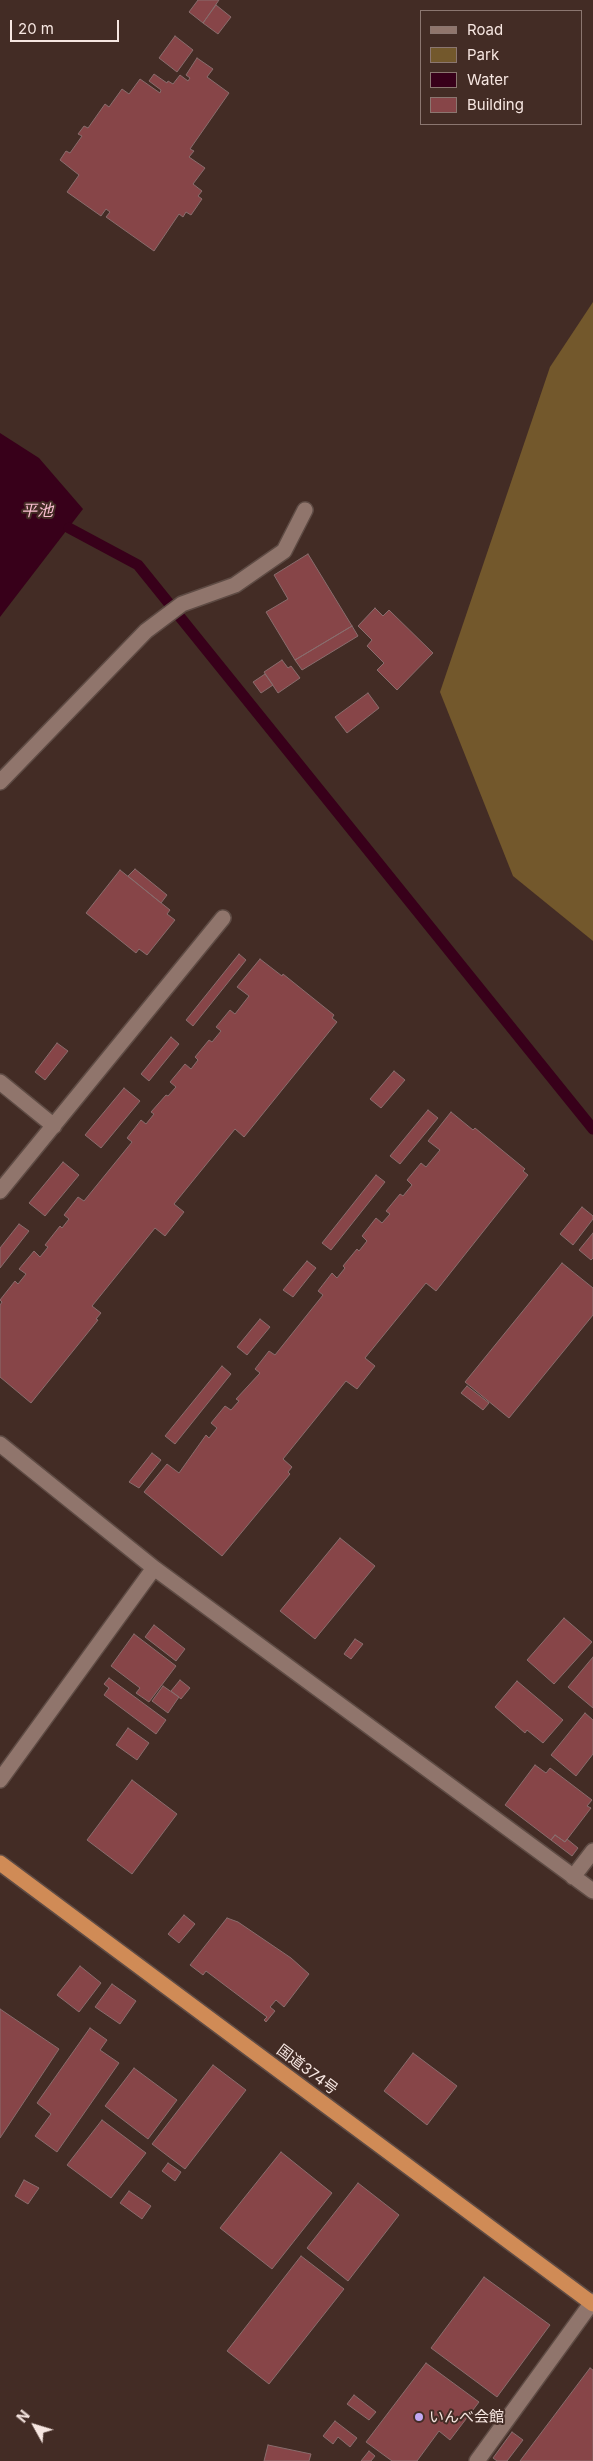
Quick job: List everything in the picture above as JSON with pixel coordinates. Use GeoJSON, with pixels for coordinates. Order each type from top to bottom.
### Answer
{"type":"FeatureCollection","features":[{"type":"Feature","properties":{"kind":"highway","name":"国道374号"},"geometry":{"type":"LineString","coordinates":[[0,1863],[592,2302]]}},
{"type":"Feature","properties":{"kind":"street"},"geometry":{"type":"LineString","coordinates":[[0,782],[146,631],[182,604],[236,585],[284,551],[305,510]]}},
{"type":"Feature","properties":{"kind":"street"},"geometry":{"type":"LineString","coordinates":[[0,1191],[223,918]]}},
{"type":"Feature","properties":{"kind":"street"},"geometry":{"type":"LineString","coordinates":[[0,1082],[54,1126]]}},
{"type":"Feature","properties":{"kind":"street"},"geometry":{"type":"LineString","coordinates":[[0,1444],[154,1568],[593,1891]]}},
{"type":"Feature","properties":{"kind":"street"},"geometry":{"type":"LineString","coordinates":[[0,1780],[154,1568]]}},
{"type":"Feature","properties":{"kind":"street"},"geometry":{"type":"LineString","coordinates":[[573,1877],[593,1851]]}},
{"type":"Feature","properties":{"kind":"street"},"geometry":{"type":"LineString","coordinates":[[477,2461],[592,2302]]}},
{"type":"Feature","properties":{"kind":"green space"},"geometry":{"type":"Polygon","coordinates":[[[593,302],[593,941],[513,876],[440,692],[550,367],[593,302]]]}},
{"type":"Feature","properties":{"kind":"water","name":"平池"},"geometry":{"type":"Polygon","coordinates":[[[0,433],[39,458],[83,509],[0,617],[0,433]]]}},
{"type":"Feature","properties":{"kind":"building"},"geometry":{"type":"Polygon","coordinates":[[[198,0],[219,0],[203,23],[189,12],[198,0]]]}},
{"type":"Feature","properties":{"kind":"building"},"geometry":{"type":"Polygon","coordinates":[[[216,5],[231,17],[218,34],[203,23],[216,5]]]}},
{"type":"Feature","properties":{"kind":"building"},"geometry":{"type":"Polygon","coordinates":[[[175,36],[193,50],[177,72],[159,58],[175,36]]]}},
{"type":"Feature","properties":{"kind":"building"},"geometry":{"type":"Polygon","coordinates":[[[197,58],[213,69],[207,77],[229,93],[190,149],[194,151],[189,157],[205,168],[193,184],[202,191],[198,196],[202,199],[191,215],[186,212],[183,217],[179,214],[154,251],[106,217],[110,212],[106,209],[101,216],[67,192],[79,175],[60,160],[66,151],[70,153],[82,136],[78,134],[84,126],[88,128],[105,104],[109,107],[122,89],[129,94],[140,79],[160,93],[161,90],[149,81],[154,74],[167,83],[168,81],[173,84],[180,75],[188,81],[190,78],[186,75],[197,58]]]}},
{"type":"Feature","properties":{"kind":"building"},"geometry":{"type":"Polygon","coordinates":[[[308,554],[352,626],[295,660],[266,612],[288,599],[274,575],[308,554]]]}},
{"type":"Feature","properties":{"kind":"building"},"geometry":{"type":"Polygon","coordinates":[[[375,608],[383,616],[389,610],[433,653],[397,690],[377,670],[384,663],[367,646],[372,640],[358,626],[375,608]]]}},
{"type":"Feature","properties":{"kind":"building"},"geometry":{"type":"Polygon","coordinates":[[[352,626],[358,636],[302,670],[295,660],[352,626]]]}},
{"type":"Feature","properties":{"kind":"building"},"geometry":{"type":"Polygon","coordinates":[[[282,660],[288,668],[291,666],[300,678],[278,693],[264,672],[282,660]]]}},
{"type":"Feature","properties":{"kind":"building"},"geometry":{"type":"Polygon","coordinates":[[[265,674],[273,685],[261,693],[253,682],[265,674]]]}},
{"type":"Feature","properties":{"kind":"building"},"geometry":{"type":"Polygon","coordinates":[[[368,693],[379,708],[347,733],[335,717],[368,693]]]}},
{"type":"Feature","properties":{"kind":"building"},"geometry":{"type":"Polygon","coordinates":[[[135,869],[167,895],[161,903],[128,876],[135,869]]]}},
{"type":"Feature","properties":{"kind":"building"},"geometry":{"type":"Polygon","coordinates":[[[120,870],[170,910],[167,914],[175,920],[147,955],[139,949],[136,953],[86,913],[120,870]]]}},
{"type":"Feature","properties":{"kind":"building"},"geometry":{"type":"Polygon","coordinates":[[[239,954],[246,960],[193,1026],[186,1020],[239,954]]]}},
{"type":"Feature","properties":{"kind":"building"},"geometry":{"type":"Polygon","coordinates":[[[260,959],[282,976],[283,974],[334,1015],[332,1018],[337,1022],[244,1137],[235,1129],[174,1204],[184,1212],[165,1236],[155,1228],[92,1306],[101,1313],[96,1319],[98,1320],[31,1403],[0,1377],[0,1305],[2,1302],[0,1300],[15,1281],[18,1284],[26,1274],[19,1269],[34,1251],[40,1257],[48,1247],[45,1245],[60,1226],[62,1228],[69,1219],[64,1215],[78,1197],[84,1201],[132,1142],[127,1138],[141,1120],[146,1124],[154,1114],[151,1112],[176,1087],[170,1082],[185,1064],[191,1069],[198,1060],[195,1057],[209,1040],[212,1042],[221,1031],[216,1027],[230,1010],[235,1014],[249,996],[237,987],[260,959]]]}},
{"type":"Feature","properties":{"kind":"building"},"geometry":{"type":"Polygon","coordinates":[[[171,1037],[179,1044],[149,1081],[141,1074],[171,1037]]]}},
{"type":"Feature","properties":{"kind":"building"},"geometry":{"type":"Polygon","coordinates":[[[57,1043],[68,1051],[45,1080],[35,1072],[57,1043]]]}},
{"type":"Feature","properties":{"kind":"building"},"geometry":{"type":"Polygon","coordinates":[[[394,1071],[405,1080],[381,1108],[370,1099],[394,1071]]]}},
{"type":"Feature","properties":{"kind":"building"},"geometry":{"type":"Polygon","coordinates":[[[124,1088],[140,1101],[101,1148],[85,1135],[124,1088]]]}},
{"type":"Feature","properties":{"kind":"building"},"geometry":{"type":"Polygon","coordinates":[[[428,1110],[438,1118],[400,1164],[390,1156],[428,1110]]]}},
{"type":"Feature","properties":{"kind":"building"},"geometry":{"type":"Polygon","coordinates":[[[451,1112],[473,1130],[475,1128],[525,1169],[523,1171],[528,1175],[436,1291],[426,1283],[365,1358],[375,1366],[357,1389],[346,1381],[283,1459],[292,1467],[288,1472],[290,1474],[222,1556],[144,1492],[167,1464],[179,1473],[206,1435],[209,1438],[217,1428],[211,1423],[225,1406],[231,1410],[239,1401],[236,1399],[260,1373],[255,1369],[269,1351],[275,1355],[323,1295],[318,1291],[332,1273],[337,1278],[345,1268],[343,1266],[357,1249],[359,1251],[367,1241],[362,1236],[376,1218],[382,1223],[390,1214],[386,1211],[400,1194],[403,1196],[412,1185],[407,1180],[421,1163],[426,1167],[440,1150],[428,1141],[451,1112]]]}},
{"type":"Feature","properties":{"kind":"building"},"geometry":{"type":"Polygon","coordinates":[[[63,1162],[79,1175],[45,1216],[29,1203],[63,1162]]]}},
{"type":"Feature","properties":{"kind":"building"},"geometry":{"type":"Polygon","coordinates":[[[376,1175],[385,1182],[331,1250],[322,1243],[376,1175]]]}},
{"type":"Feature","properties":{"kind":"building"},"geometry":{"type":"Polygon","coordinates":[[[582,1207],[593,1216],[593,1219],[573,1245],[560,1234],[582,1207]]]}},
{"type":"Feature","properties":{"kind":"building"},"geometry":{"type":"Polygon","coordinates":[[[19,1224],[29,1231],[0,1268],[0,1248],[19,1224]]]}},
{"type":"Feature","properties":{"kind":"building"},"geometry":{"type":"Polygon","coordinates":[[[593,1233],[593,1258],[591,1260],[579,1250],[593,1233]]]}},
{"type":"Feature","properties":{"kind":"building"},"geometry":{"type":"Polygon","coordinates":[[[307,1261],[316,1268],[293,1297],[283,1290],[307,1261]]]}},
{"type":"Feature","properties":{"kind":"building"},"geometry":{"type":"Polygon","coordinates":[[[562,1263],[593,1288],[593,1315],[509,1418],[465,1382],[562,1263]]]}},
{"type":"Feature","properties":{"kind":"building"},"geometry":{"type":"Polygon","coordinates":[[[260,1319],[270,1327],[247,1355],[237,1347],[260,1319]]]}},
{"type":"Feature","properties":{"kind":"building"},"geometry":{"type":"Polygon","coordinates":[[[222,1366],[231,1374],[175,1444],[165,1436],[222,1366]]]}},
{"type":"Feature","properties":{"kind":"building"},"geometry":{"type":"Polygon","coordinates":[[[467,1386],[489,1403],[483,1410],[461,1393],[467,1386]]]}},
{"type":"Feature","properties":{"kind":"building"},"geometry":{"type":"Polygon","coordinates":[[[152,1453],[161,1460],[139,1488],[129,1482],[152,1453]]]}},
{"type":"Feature","properties":{"kind":"building"},"geometry":{"type":"Polygon","coordinates":[[[340,1538],[375,1566],[315,1639],[280,1611],[340,1538]]]}},
{"type":"Feature","properties":{"kind":"building"},"geometry":{"type":"Polygon","coordinates":[[[564,1618],[592,1642],[554,1684],[527,1660],[564,1618]]]}},
{"type":"Feature","properties":{"kind":"building"},"geometry":{"type":"Polygon","coordinates":[[[154,1625],[185,1649],[176,1661],[145,1637],[154,1625]]]}},
{"type":"Feature","properties":{"kind":"building"},"geometry":{"type":"Polygon","coordinates":[[[134,1634],[176,1666],[149,1702],[136,1693],[140,1688],[111,1666],[134,1634]]]}},
{"type":"Feature","properties":{"kind":"building"},"geometry":{"type":"Polygon","coordinates":[[[355,1639],[363,1644],[351,1659],[344,1654],[355,1639]]]}},
{"type":"Feature","properties":{"kind":"building"},"geometry":{"type":"Polygon","coordinates":[[[593,1657],[593,1708],[568,1687],[593,1657]]]}},
{"type":"Feature","properties":{"kind":"building"},"geometry":{"type":"Polygon","coordinates":[[[109,1678],[166,1720],[156,1734],[104,1695],[109,1688],[104,1684],[109,1678]]]}},
{"type":"Feature","properties":{"kind":"building"},"geometry":{"type":"Polygon","coordinates":[[[180,1680],[190,1688],[181,1699],[171,1691],[180,1680]]]}},
{"type":"Feature","properties":{"kind":"building"},"geometry":{"type":"Polygon","coordinates":[[[517,1681],[563,1720],[543,1743],[527,1730],[525,1733],[495,1707],[517,1681]]]}},
{"type":"Feature","properties":{"kind":"building"},"geometry":{"type":"Polygon","coordinates":[[[163,1686],[179,1697],[168,1713],[152,1701],[163,1686]]]}},
{"type":"Feature","properties":{"kind":"building"},"geometry":{"type":"Polygon","coordinates":[[[585,1713],[593,1720],[593,1754],[576,1776],[551,1755],[585,1713]]]}},
{"type":"Feature","properties":{"kind":"building"},"geometry":{"type":"Polygon","coordinates":[[[128,1728],[149,1743],[137,1760],[116,1745],[128,1728]]]}},
{"type":"Feature","properties":{"kind":"building"},"geometry":{"type":"Polygon","coordinates":[[[535,1765],[546,1773],[550,1768],[592,1800],[587,1806],[591,1808],[565,1842],[555,1835],[551,1840],[505,1805],[535,1765]]]}},
{"type":"Feature","properties":{"kind":"building"},"geometry":{"type":"Polygon","coordinates":[[[132,1780],[177,1814],[132,1874],[87,1840],[132,1780]]]}},
{"type":"Feature","properties":{"kind":"building"},"geometry":{"type":"Polygon","coordinates":[[[555,1835],[565,1842],[567,1839],[578,1848],[572,1856],[551,1840],[555,1835]]]}},
{"type":"Feature","properties":{"kind":"building"},"geometry":{"type":"Polygon","coordinates":[[[184,1915],[195,1924],[179,1943],[168,1934],[184,1915]]]}},
{"type":"Feature","properties":{"kind":"building"},"geometry":{"type":"Polygon","coordinates":[[[227,1918],[238,1922],[291,1958],[309,1974],[284,2007],[276,2000],[270,2007],[275,2011],[266,2022],[264,2020],[267,2017],[206,1971],[203,1975],[190,1965],[227,1918]]]}},
{"type":"Feature","properties":{"kind":"building"},"geometry":{"type":"Polygon","coordinates":[[[80,1966],[101,1983],[79,2012],[57,1995],[80,1966]]]}},
{"type":"Feature","properties":{"kind":"building"},"geometry":{"type":"Polygon","coordinates":[[[112,1984],[136,2001],[120,2024],[95,2007],[112,1984]]]}},
{"type":"Feature","properties":{"kind":"building"},"geometry":{"type":"Polygon","coordinates":[[[0,2009],[59,2049],[0,2138],[0,2009]]]}},
{"type":"Feature","properties":{"kind":"building"},"geometry":{"type":"Polygon","coordinates":[[[90,2028],[107,2040],[100,2050],[119,2063],[57,2152],[35,2136],[51,2114],[37,2103],[90,2028]]]}},
{"type":"Feature","properties":{"kind":"building"},"geometry":{"type":"Polygon","coordinates":[[[413,2053],[457,2086],[427,2125],[384,2091],[413,2053]]]}},
{"type":"Feature","properties":{"kind":"building"},"geometry":{"type":"Polygon","coordinates":[[[213,2065],[246,2090],[185,2169],[152,2144],[213,2065]]]}},
{"type":"Feature","properties":{"kind":"building"},"geometry":{"type":"Polygon","coordinates":[[[134,2068],[177,2100],[148,2139],[105,2106],[134,2068]]]}},
{"type":"Feature","properties":{"kind":"building"},"geometry":{"type":"Polygon","coordinates":[[[102,2120],[146,2153],[111,2198],[67,2165],[102,2120]]]}},
{"type":"Feature","properties":{"kind":"building"},"geometry":{"type":"Polygon","coordinates":[[[281,2152],[332,2193],[272,2269],[220,2228],[281,2152]]]}},
{"type":"Feature","properties":{"kind":"building"},"geometry":{"type":"Polygon","coordinates":[[[168,2163],[181,2172],[175,2181],[162,2171],[168,2163]]]}},
{"type":"Feature","properties":{"kind":"building"},"geometry":{"type":"Polygon","coordinates":[[[24,2180],[39,2188],[28,2204],[15,2196],[24,2180]]]}},
{"type":"Feature","properties":{"kind":"building"},"geometry":{"type":"Polygon","coordinates":[[[358,2183],[399,2215],[348,2281],[307,2248],[358,2183]]]}},
{"type":"Feature","properties":{"kind":"building"},"geometry":{"type":"Polygon","coordinates":[[[129,2191],[151,2206],[142,2219],[120,2203],[129,2191]]]}},
{"type":"Feature","properties":{"kind":"building"},"geometry":{"type":"Polygon","coordinates":[[[301,2256],[344,2289],[269,2384],[227,2351],[301,2256]]]}},
{"type":"Feature","properties":{"kind":"building"},"geometry":{"type":"Polygon","coordinates":[[[484,2277],[550,2325],[497,2397],[431,2348],[484,2277]]]}},
{"type":"Feature","properties":{"kind":"building"},"geometry":{"type":"Polygon","coordinates":[[[426,2363],[479,2402],[450,2440],[439,2431],[417,2461],[392,2461],[366,2442],[426,2363]]]}},
{"type":"Feature","properties":{"kind":"building"},"geometry":{"type":"Polygon","coordinates":[[[590,2368],[593,2370],[593,2461],[520,2461],[590,2368]]]}},
{"type":"Feature","properties":{"kind":"building"},"geometry":{"type":"Polygon","coordinates":[[[354,2395],[376,2412],[369,2420],[347,2404],[354,2395]]]}},
{"type":"Feature","properties":{"kind":"building"},"geometry":{"type":"Polygon","coordinates":[[[335,2421],[357,2438],[350,2447],[338,2437],[333,2444],[323,2436],[335,2421]]]}},
{"type":"Feature","properties":{"kind":"building"},"geometry":{"type":"Polygon","coordinates":[[[512,2432],[523,2440],[507,2461],[497,2461],[493,2458],[512,2432]]]}},
{"type":"Feature","properties":{"kind":"building"},"geometry":{"type":"Polygon","coordinates":[[[268,2445],[311,2454],[309,2461],[264,2461],[268,2445]]]}},
{"type":"Feature","properties":{"kind":"building"},"geometry":{"type":"Polygon","coordinates":[[[369,2451],[375,2456],[371,2461],[361,2461],[369,2451]]]}},
{"type":"Feature","properties":{"kind":"waterway"},"geometry":{"type":"LineString","coordinates":[[69,528],[138,565],[593,1129]]}},
{"type":"Feature","properties":{"kind":"place","name":"いんべ会館"},"geometry":{"type":"Point","coordinates":[419,2417]}}]}
